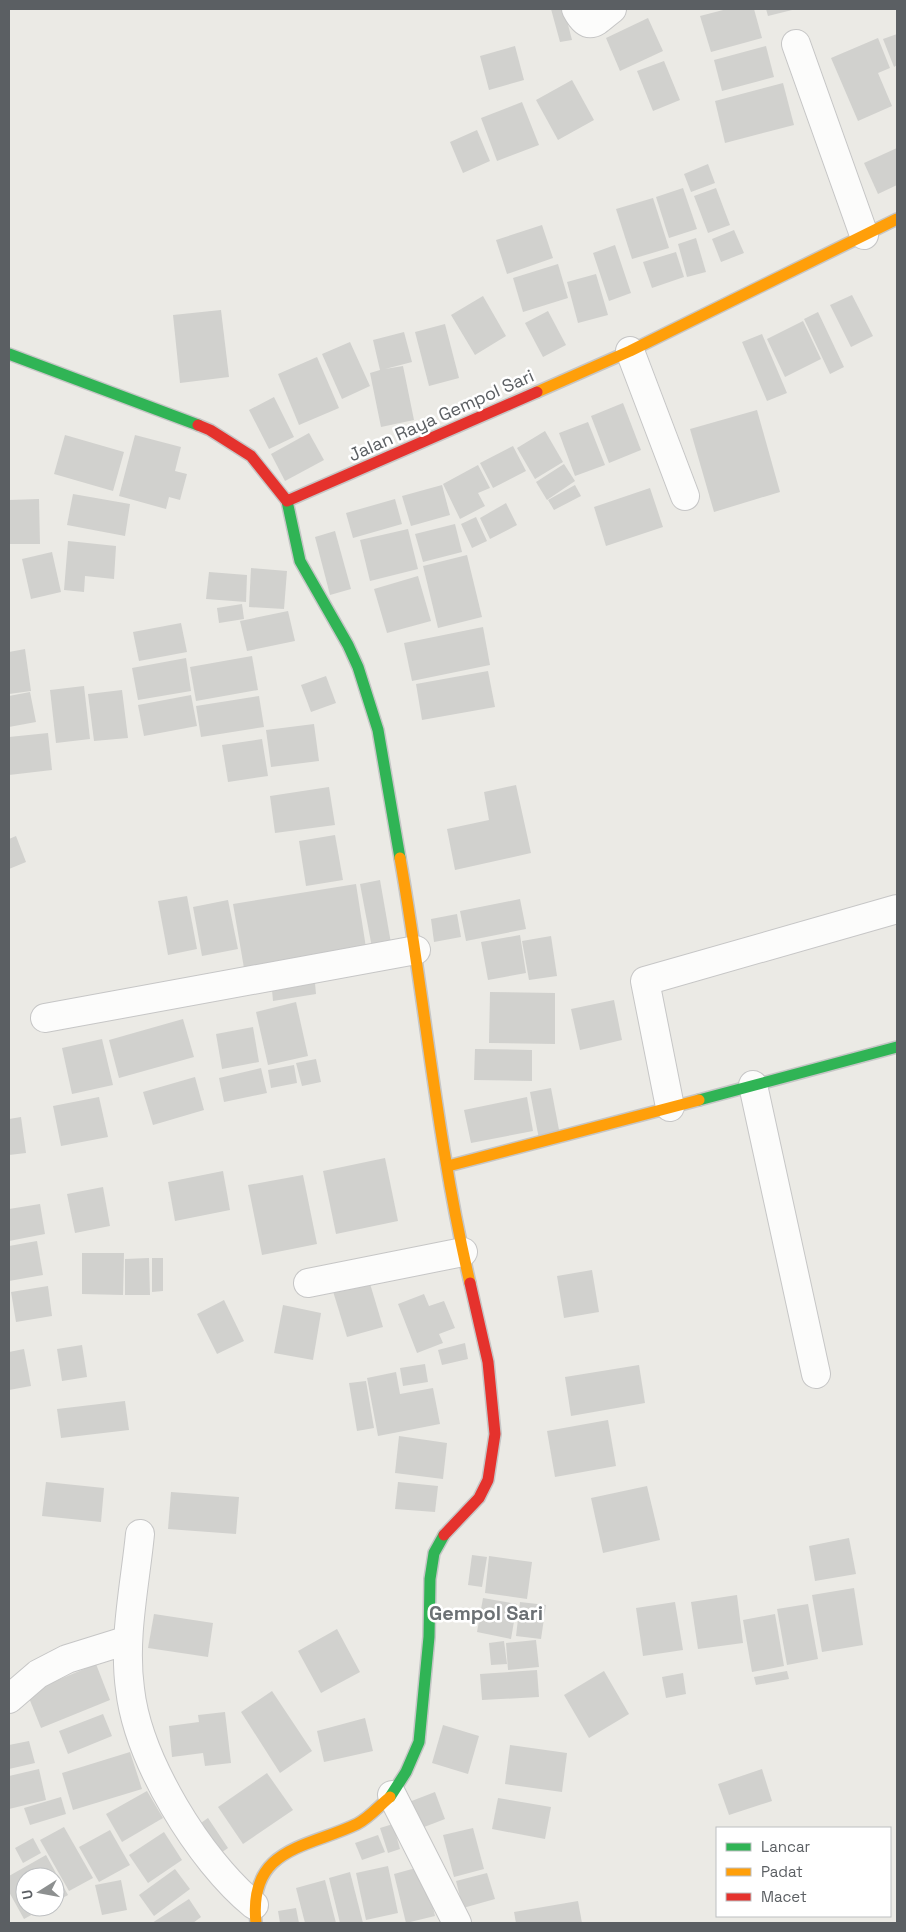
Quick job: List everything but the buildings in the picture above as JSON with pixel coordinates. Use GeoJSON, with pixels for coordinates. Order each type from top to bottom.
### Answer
{"type":"FeatureCollection","features":[{"type":"Feature","properties":{"kind":"street"},"geometry":{"type":"LineString","coordinates":[[576,9],[582,20],[590,24],[594,24],[612,9]]}},
{"type":"Feature","properties":{"kind":"street"},"geometry":{"type":"LineString","coordinates":[[796,44],[864,235]]}},
{"type":"Feature","properties":{"kind":"street","name":"Jalan Raya Gempol Sari"},"geometry":{"type":"LineString","coordinates":[[287,501],[630,351],[897,219]]}},
{"type":"Feature","properties":{"kind":"street"},"geometry":{"type":"LineString","coordinates":[[630,351],[685,496]]}},
{"type":"Feature","properties":{"kind":"street"},"geometry":{"type":"LineString","coordinates":[[9,354],[210,430],[251,456],[287,501],[300,561],[348,645],[358,667],[378,730],[416,950],[448,1166],[478,1329],[488,1362],[495,1434],[493,1457],[488,1480],[479,1498],[444,1537],[434,1554],[430,1579],[429,1636],[420,1742],[392,1795],[360,1823],[286,1851],[266,1871],[255,1914]]}},
{"type":"Feature","properties":{"kind":"street"},"geometry":{"type":"LineString","coordinates":[[670,1107],[645,981],[897,909]]}},
{"type":"Feature","properties":{"kind":"street"},"geometry":{"type":"LineString","coordinates":[[45,1018],[416,950]]}},
{"type":"Feature","properties":{"kind":"street"},"geometry":{"type":"LineString","coordinates":[[448,1166],[897,1049]]}},
{"type":"Feature","properties":{"kind":"street"},"geometry":{"type":"LineString","coordinates":[[753,1085],[816,1374]]}},
{"type":"Feature","properties":{"kind":"street"},"geometry":{"type":"LineString","coordinates":[[308,1283],[463,1252]]}},
{"type":"Feature","properties":{"kind":"street"},"geometry":{"type":"LineString","coordinates":[[140,1534],[128,1640],[130,1689],[138,1725],[160,1780],[193,1838],[255,1914]]}},
{"type":"Feature","properties":{"kind":"street"},"geometry":{"type":"LineString","coordinates":[[9,1699],[38,1674],[67,1659],[128,1640]]}},
{"type":"Feature","properties":{"kind":"street"},"geometry":{"type":"LineString","coordinates":[[392,1795],[457,1923]]}},
{"type":"Feature","properties":{"kind":"traffic: fast"},"geometry":{"type":"LineString","coordinates":[[9,354],[198,425]]}},
{"type":"Feature","properties":{"kind":"traffic: fast"},"geometry":{"type":"LineString","coordinates":[[287,501],[300,561],[348,645],[358,667],[378,730],[400,858]]}},
{"type":"Feature","properties":{"kind":"traffic: fast"},"geometry":{"type":"LineString","coordinates":[[699,1100],[897,1047]]}},
{"type":"Feature","properties":{"kind":"traffic: fast"},"geometry":{"type":"LineString","coordinates":[[390,1797],[406,1772],[419,1742],[429,1637],[430,1579],[434,1553],[444,1535]]}},
{"type":"Feature","properties":{"kind":"traffic: slow"},"geometry":{"type":"LineString","coordinates":[[537,392],[630,351],[897,219]]}},
{"type":"Feature","properties":{"kind":"traffic: slow"},"geometry":{"type":"LineString","coordinates":[[400,858],[440,1125],[470,1283]]}},
{"type":"Feature","properties":{"kind":"traffic: slow"},"geometry":{"type":"LineString","coordinates":[[448,1166],[699,1100]]}},
{"type":"Feature","properties":{"kind":"traffic: slow"},"geometry":{"type":"LineString","coordinates":[[256,1923],[256,1898],[261,1879],[271,1865],[285,1854],[301,1846],[357,1824],[390,1797]]}},
{"type":"Feature","properties":{"kind":"traffic: jam"},"geometry":{"type":"LineString","coordinates":[[198,425],[210,430],[251,456],[287,501],[537,392]]}},
{"type":"Feature","properties":{"kind":"traffic: jam"},"geometry":{"type":"LineString","coordinates":[[444,1535],[479,1498],[488,1480],[495,1434],[488,1362],[470,1283]]}},
{"type":"Feature","properties":{"kind":"district","name":"Gempol Sari"},"geometry":{"type":"Point","coordinates":[486,1613]}}]}
